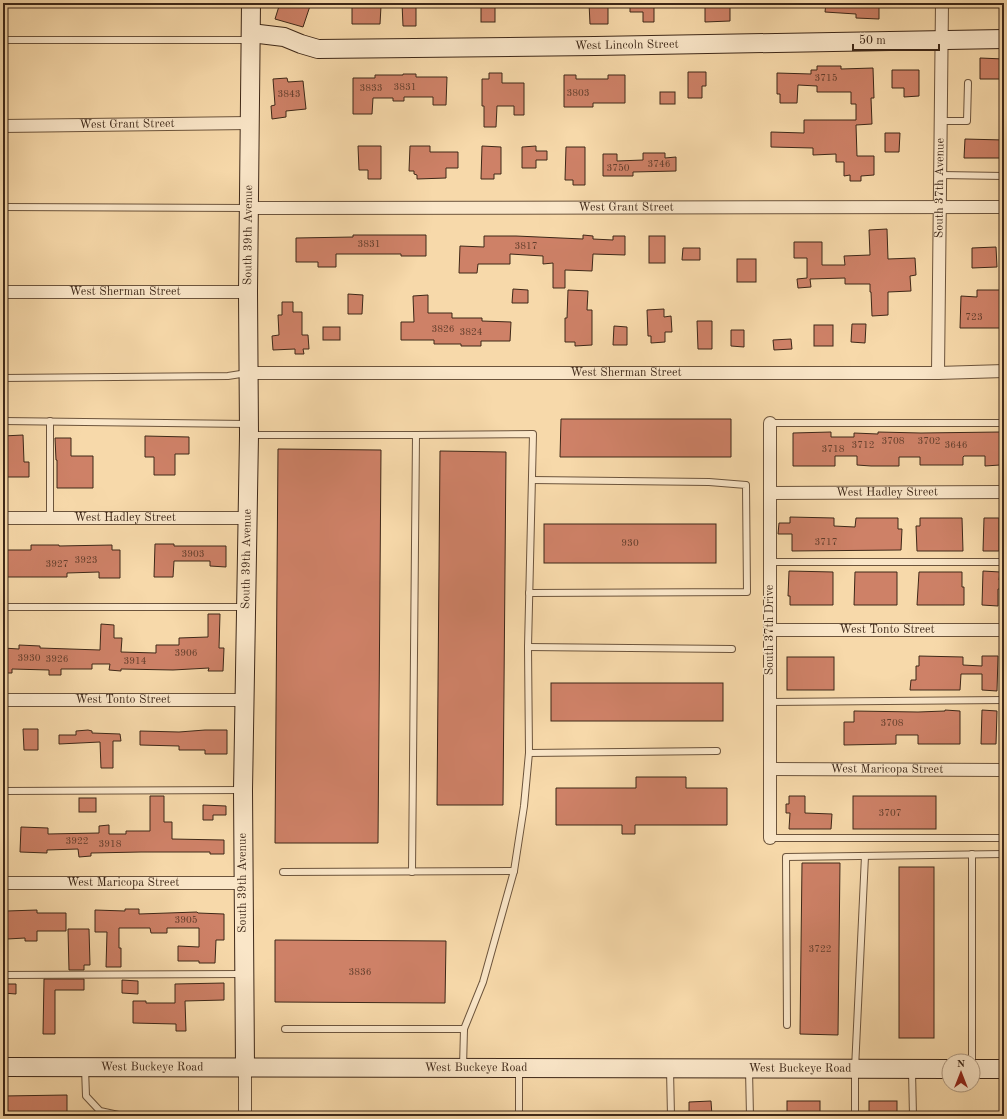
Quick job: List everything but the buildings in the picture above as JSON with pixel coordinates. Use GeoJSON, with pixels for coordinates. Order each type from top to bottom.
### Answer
{"type":"FeatureCollection","features":[{"type":"Feature","properties":{"kind":"street","name":"South 39th Avenue"},"geometry":{"type":"LineString","coordinates":[[245,1116],[243,790],[249,429],[248,292],[251,3]]}},
{"type":"Feature","properties":{"kind":"street","name":"South 37th Avenue"},"geometry":{"type":"LineString","coordinates":[[938,373],[942,3]]}},
{"type":"Feature","properties":{"kind":"street","name":"West Lincoln Street"},"geometry":{"type":"LineString","coordinates":[[251,37],[284,37],[318,49],[1004,39]]}},
{"type":"Feature","properties":{"kind":"street","name":"West Grant Street"},"geometry":{"type":"LineString","coordinates":[[3,126],[250,123]]}},
{"type":"Feature","properties":{"kind":"street","name":"West Grant Street"},"geometry":{"type":"LineString","coordinates":[[249,208],[1004,207]]}},
{"type":"Feature","properties":{"kind":"street","name":"West Sherman Street"},"geometry":{"type":"LineString","coordinates":[[3,292],[248,292]]}},
{"type":"Feature","properties":{"kind":"street","name":"West Sherman Street"},"geometry":{"type":"LineString","coordinates":[[248,373],[938,373],[1004,371]]}},
{"type":"Feature","properties":{"kind":"street","name":"South 37th Drive"},"geometry":{"type":"LineString","coordinates":[[770,422],[770,838]]}},
{"type":"Feature","properties":{"kind":"street","name":"West Hadley Street"},"geometry":{"type":"LineString","coordinates":[[770,493],[1004,492]]}},
{"type":"Feature","properties":{"kind":"street","name":"West Hadley Street"},"geometry":{"type":"LineString","coordinates":[[3,518],[248,518]]}},
{"type":"Feature","properties":{"kind":"street","name":"West Tonto Street"},"geometry":{"type":"LineString","coordinates":[[771,630],[1004,630]]}},
{"type":"Feature","properties":{"kind":"street","name":"West Tonto Street"},"geometry":{"type":"LineString","coordinates":[[3,700],[244,700]]}},
{"type":"Feature","properties":{"kind":"street","name":"West Maricopa Street"},"geometry":{"type":"LineString","coordinates":[[770,769],[1004,770]]}},
{"type":"Feature","properties":{"kind":"street","name":"West Maricopa Street"},"geometry":{"type":"LineString","coordinates":[[3,883],[243,883]]}},
{"type":"Feature","properties":{"kind":"street","name":"West Buckeye Road"},"geometry":{"type":"LineString","coordinates":[[3,1067],[941,1069]]}},
{"type":"Feature","properties":{"kind":"street"},"geometry":{"type":"LineString","coordinates":[[981,1069],[1004,1069]]}},
{"type":"Feature","properties":{"kind":"lane"},"geometry":{"type":"LineString","coordinates":[[3,40],[251,37]]}},
{"type":"Feature","properties":{"kind":"lane"},"geometry":{"type":"LineString","coordinates":[[941,122],[967,121],[968,83]]}},
{"type":"Feature","properties":{"kind":"lane"},"geometry":{"type":"LineString","coordinates":[[941,175],[1004,176]]}},
{"type":"Feature","properties":{"kind":"lane"},"geometry":{"type":"LineString","coordinates":[[3,207],[249,208]]}},
{"type":"Feature","properties":{"kind":"lane"},"geometry":{"type":"LineString","coordinates":[[3,378],[228,376],[248,373]]}},
{"type":"Feature","properties":{"kind":"lane"},"geometry":{"type":"LineString","coordinates":[[3,421],[50,421],[416,436],[533,434],[528,647],[529,753],[524,806],[514,871],[483,982],[464,1029],[463,1069]]}},
{"type":"Feature","properties":{"kind":"lane"},"geometry":{"type":"LineString","coordinates":[[50,421],[50,518]]}},
{"type":"Feature","properties":{"kind":"lane"},"geometry":{"type":"LineString","coordinates":[[770,422],[1004,423]]}},
{"type":"Feature","properties":{"kind":"lane"},"geometry":{"type":"LineString","coordinates":[[412,872],[416,436]]}},
{"type":"Feature","properties":{"kind":"lane"},"geometry":{"type":"LineString","coordinates":[[529,592],[747,592],[746,485],[709,482],[532,480]]}},
{"type":"Feature","properties":{"kind":"lane"},"geometry":{"type":"LineString","coordinates":[[770,562],[1004,562]]}},
{"type":"Feature","properties":{"kind":"lane"},"geometry":{"type":"LineString","coordinates":[[3,607],[246,607]]}},
{"type":"Feature","properties":{"kind":"lane"},"geometry":{"type":"LineString","coordinates":[[528,647],[732,649]]}},
{"type":"Feature","properties":{"kind":"lane"},"geometry":{"type":"LineString","coordinates":[[770,702],[1004,700]]}},
{"type":"Feature","properties":{"kind":"lane"},"geometry":{"type":"LineString","coordinates":[[529,753],[717,751]]}},
{"type":"Feature","properties":{"kind":"lane"},"geometry":{"type":"LineString","coordinates":[[3,791],[243,790]]}},
{"type":"Feature","properties":{"kind":"lane"},"geometry":{"type":"LineString","coordinates":[[770,838],[1004,838]]}},
{"type":"Feature","properties":{"kind":"lane"},"geometry":{"type":"LineString","coordinates":[[972,854],[972,1053]]}},
{"type":"Feature","properties":{"kind":"lane"},"geometry":{"type":"LineString","coordinates":[[787,1025],[786,857],[1004,854]]}},
{"type":"Feature","properties":{"kind":"lane"},"geometry":{"type":"LineString","coordinates":[[856,1116],[855,1069],[865,856]]}},
{"type":"Feature","properties":{"kind":"lane"},"geometry":{"type":"LineString","coordinates":[[283,872],[514,871]]}},
{"type":"Feature","properties":{"kind":"lane"},"geometry":{"type":"LineString","coordinates":[[3,975],[244,974]]}},
{"type":"Feature","properties":{"kind":"lane"},"geometry":{"type":"LineString","coordinates":[[285,1029],[464,1029]]}},
{"type":"Feature","properties":{"kind":"lane"},"geometry":{"type":"LineString","coordinates":[[85,1067],[86,1096],[100,1111],[123,1116]]}},
{"type":"Feature","properties":{"kind":"lane"},"geometry":{"type":"LineString","coordinates":[[749,1068],[750,1116]]}},
{"type":"Feature","properties":{"kind":"lane"},"geometry":{"type":"LineString","coordinates":[[519,1069],[519,1116]]}},
{"type":"Feature","properties":{"kind":"lane"},"geometry":{"type":"LineString","coordinates":[[670,1069],[671,1116]]}},
{"type":"Feature","properties":{"kind":"lane"},"geometry":{"type":"LineString","coordinates":[[912,1069],[913,1116]]}}]}
